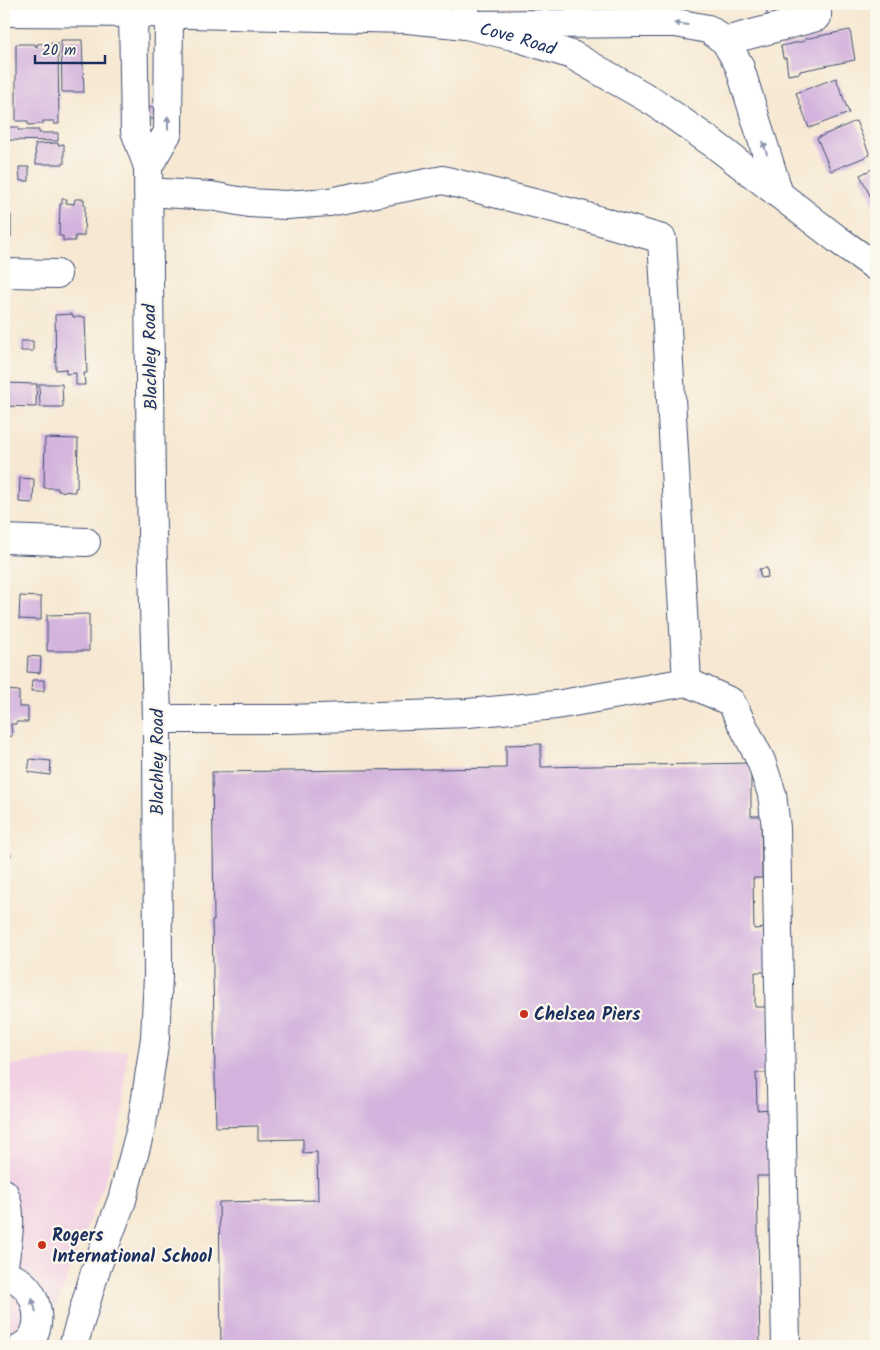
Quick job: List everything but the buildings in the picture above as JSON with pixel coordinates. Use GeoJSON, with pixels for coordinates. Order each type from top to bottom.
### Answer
{"type":"FeatureCollection","features":[{"type":"Feature","properties":{"kind":"street"},"geometry":{"type":"LineString","coordinates":[[726,41],[817,17],[817,4]]}},
{"type":"Feature","properties":{"kind":"street"},"geometry":{"type":"LineString","coordinates":[[149,11],[168,132],[148,179],[212,196],[249,203],[286,205],[329,202],[443,180],[577,214],[662,239],[687,682]]}},
{"type":"Feature","properties":{"kind":"street","name":"Cove Road"},"geometry":{"type":"LineString","coordinates":[[4,12],[149,11],[408,19],[466,14],[513,36],[572,55],[654,102],[714,144],[876,267]]}},
{"type":"Feature","properties":{"kind":"street"},"geometry":{"type":"LineString","coordinates":[[466,14],[676,23],[708,28],[726,41],[739,65],[779,194]]}},
{"type":"Feature","properties":{"kind":"street","name":"Blachley Road"},"geometry":{"type":"LineString","coordinates":[[74,1346],[95,1272],[122,1200],[142,1124],[155,1038],[158,976],[157,719],[151,491],[148,179]]}},
{"type":"Feature","properties":{"kind":"street"},"geometry":{"type":"LineString","coordinates":[[4,273],[57,274]]}},
{"type":"Feature","properties":{"kind":"street"},"geometry":{"type":"LineString","coordinates":[[4,539],[86,542]]}},
{"type":"Feature","properties":{"kind":"street"},"geometry":{"type":"LineString","coordinates":[[157,719],[289,719],[468,713],[556,706],[687,682],[732,702],[761,761],[772,794],[776,828],[786,1346]]}},
{"type":"Feature","properties":{"kind":"street"},"geometry":{"type":"LineString","coordinates":[[4,1193],[7,1201],[8,1230],[4,1266]]}},
{"type":"Feature","properties":{"kind":"street"},"geometry":{"type":"LineString","coordinates":[[4,1276],[18,1280],[30,1291],[36,1306],[37,1322],[32,1337],[23,1346]]}},
{"type":"Feature","properties":{"kind":"shaded area","name":"Rogers International School"},"geometry":{"type":"Polygon","coordinates":[[[127,1050],[124,1108],[107,1175],[53,1315],[44,1346],[4,1346],[4,1066],[127,1050]]]}},
{"type":"Feature","properties":{"kind":"place","name":"Chelsea Piers"},"geometry":{"type":"Point","coordinates":[524,1014]}},
{"type":"Feature","properties":{"kind":"place","name":"Rogers International School"},"geometry":{"type":"Point","coordinates":[42,1245]}}]}
